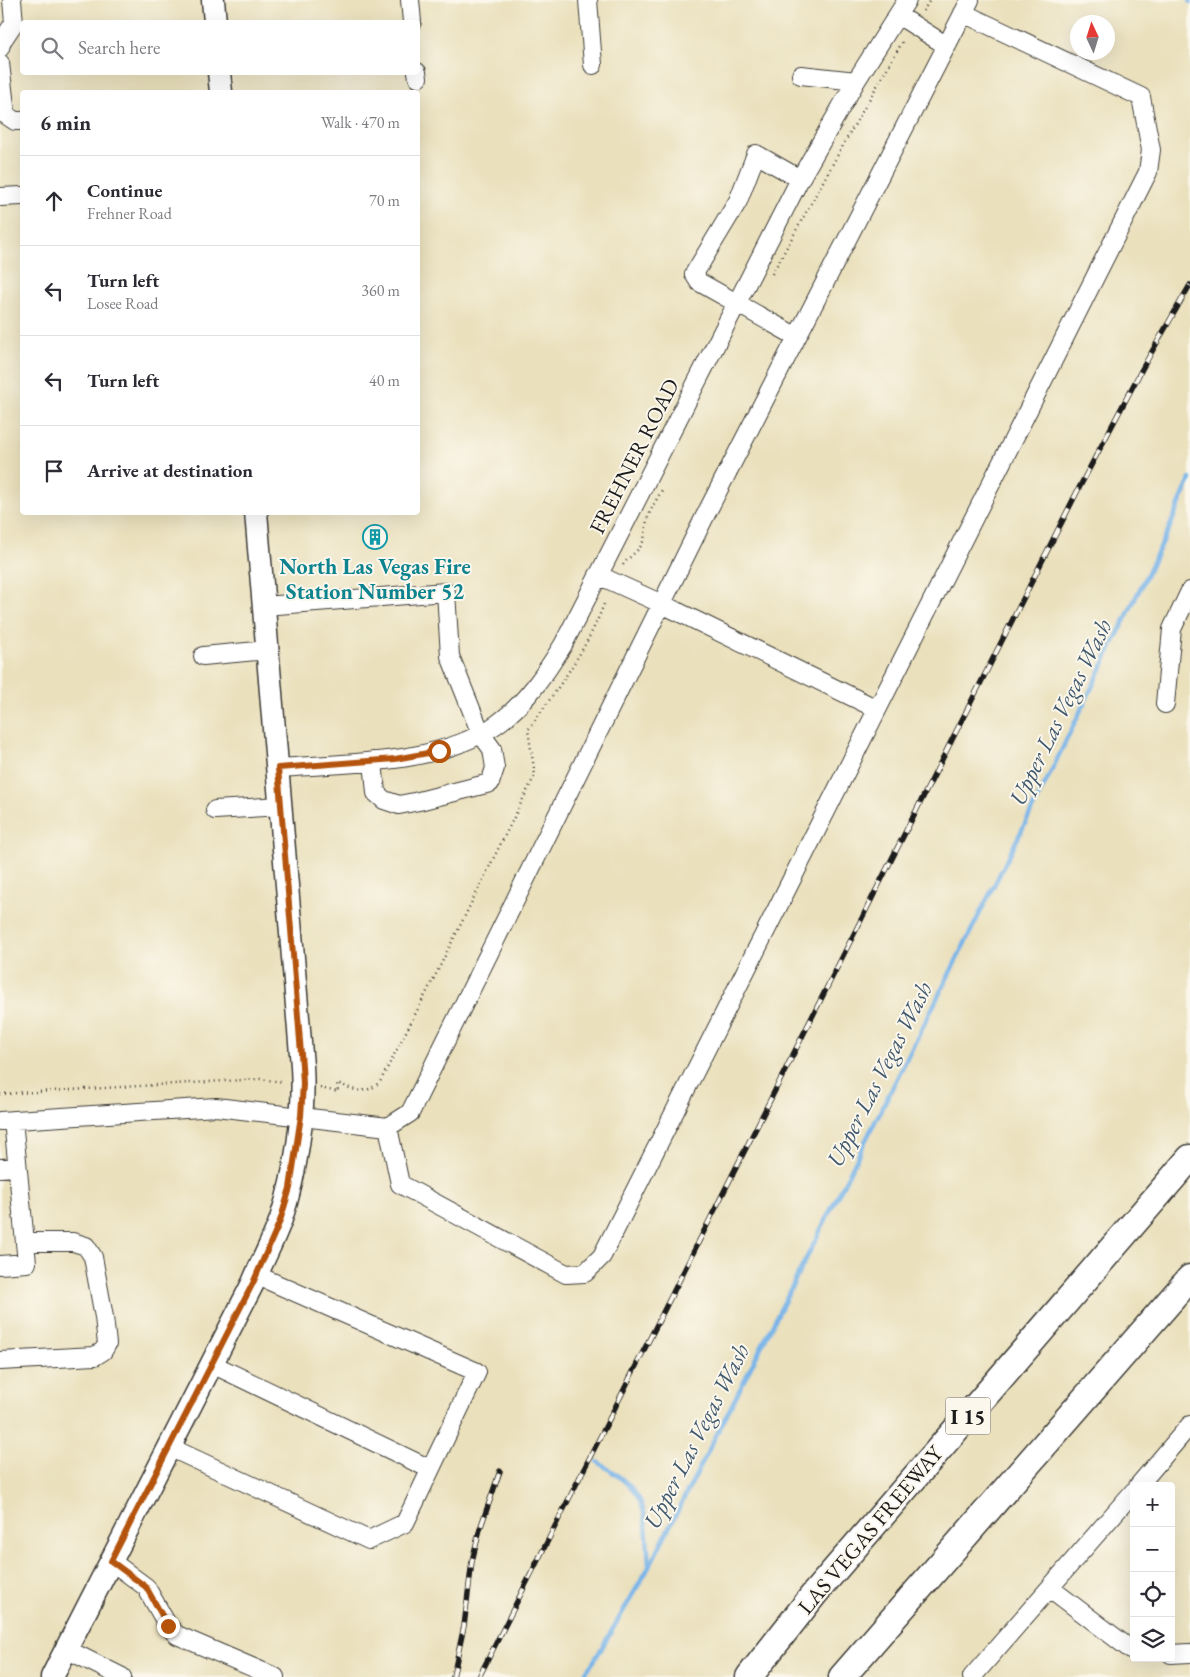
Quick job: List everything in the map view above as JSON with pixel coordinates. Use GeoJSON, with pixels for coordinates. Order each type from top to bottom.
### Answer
{"type":"FeatureCollection","features":[{"type":"Feature","properties":{"kind":"highway","name":"LAS VEGAS FREEWAY"},"geometry":{"type":"LineString","coordinates":[[750,1677],[815,1593],[1190,1158]]}},
{"type":"Feature","properties":{"kind":"highway"},"geometry":{"type":"LineString","coordinates":[[842,1677],[1190,1278]]}},
{"type":"Feature","properties":{"kind":"main road"},"geometry":{"type":"LineString","coordinates":[[213,0],[215,20]]}},
{"type":"Feature","properties":{"kind":"main road"},"geometry":{"type":"LineString","coordinates":[[219,75],[221,90]]}},
{"type":"Feature","properties":{"kind":"main road"},"geometry":{"type":"LineString","coordinates":[[52,1677],[256,1275],[280,1221],[290,1188],[301,1116],[303,1084],[256,515]]}},
{"type":"Feature","properties":{"kind":"street"},"geometry":{"type":"LineString","coordinates":[[0,48],[2,41],[14,23],[12,0]]}},
{"type":"Feature","properties":{"kind":"street"},"geometry":{"type":"LineString","coordinates":[[410,0],[412,20]]}},
{"type":"Feature","properties":{"kind":"street"},"geometry":{"type":"LineString","coordinates":[[588,0],[593,65]]}},
{"type":"Feature","properties":{"kind":"street","name":"FREHNER ROAD"},"geometry":{"type":"LineString","coordinates":[[278,768],[395,759],[439,751],[481,734],[514,710],[530,694],[545,675],[563,645],[800,179],[856,81],[907,0]]}},
{"type":"Feature","properties":{"kind":"street"},"geometry":{"type":"LineString","coordinates":[[0,1265],[27,1263],[25,1242],[8,1168],[7,1121],[216,1107],[388,1127],[410,1113],[662,604],[967,7],[1141,97],[1151,150],[1148,172],[602,1256],[585,1273],[566,1274],[400,1184],[388,1127]]}},
{"type":"Feature","properties":{"kind":"street"},"geometry":{"type":"LineString","coordinates":[[898,15],[947,46]]}},
{"type":"Feature","properties":{"kind":"street"},"geometry":{"type":"LineString","coordinates":[[0,63],[6,115],[15,121],[20,121]]}},
{"type":"Feature","properties":{"kind":"street"},"geometry":{"type":"LineString","coordinates":[[801,75],[856,81]]}},
{"type":"Feature","properties":{"kind":"street"},"geometry":{"type":"LineString","coordinates":[[797,337],[699,282],[694,274],[738,201],[756,154],[800,179]]}},
{"type":"Feature","properties":{"kind":"street"},"geometry":{"type":"LineString","coordinates":[[0,197],[20,196]]}},
{"type":"Feature","properties":{"kind":"street"},"geometry":{"type":"LineString","coordinates":[[598,575],[662,604],[877,709]]}},
{"type":"Feature","properties":{"kind":"street"},"geometry":{"type":"LineString","coordinates":[[1165,704],[1172,629],[1190,591]]}},
{"type":"Feature","properties":{"kind":"street"},"geometry":{"type":"LineString","coordinates":[[264,606],[446,592],[450,656],[481,734],[492,749],[494,768],[490,783],[419,801],[399,804],[384,800],[376,793],[374,761]]}},
{"type":"Feature","properties":{"kind":"street"},"geometry":{"type":"LineString","coordinates":[[203,656],[268,650]]}},
{"type":"Feature","properties":{"kind":"street"},"geometry":{"type":"LineString","coordinates":[[215,810],[281,806]]}},
{"type":"Feature","properties":{"kind":"street"},"geometry":{"type":"LineString","coordinates":[[0,1361],[95,1356],[103,1351],[107,1344],[93,1257],[86,1246],[73,1242],[25,1242]]}},
{"type":"Feature","properties":{"kind":"street"},"geometry":{"type":"LineString","coordinates":[[169,1448],[369,1540],[405,1523],[477,1372],[256,1275]]}},
{"type":"Feature","properties":{"kind":"street"},"geometry":{"type":"LineString","coordinates":[[212,1364],[430,1469]]}},
{"type":"Feature","properties":{"kind":"street"},"geometry":{"type":"LineString","coordinates":[[1141,1482],[1190,1425]]}},
{"type":"Feature","properties":{"kind":"street"},"geometry":{"type":"LineString","coordinates":[[972,1677],[1130,1496]]}},
{"type":"Feature","properties":{"kind":"street"},"geometry":{"type":"LineString","coordinates":[[111,1561],[146,1587],[168,1626],[178,1635],[274,1677]]}},
{"type":"Feature","properties":{"kind":"street"},"geometry":{"type":"LineString","coordinates":[[1050,1588],[1130,1649]]}},
{"type":"Feature","properties":{"kind":"street"},"geometry":{"type":"LineString","coordinates":[[66,1649],[122,1677]]}},
{"type":"Feature","properties":{"kind":"street"},"geometry":{"type":"LineString","coordinates":[[1175,1654],[1190,1653]]}},
{"type":"Feature","properties":{"kind":"waterway","name":"Upper Las Vegas Wash"},"geometry":{"type":"LineString","coordinates":[[582,1677],[594,1661],[649,1567],[808,1255],[1045,784],[1168,531],[1190,479]]}},
{"type":"Feature","properties":{"kind":"waterway"},"geometry":{"type":"LineString","coordinates":[[598,1462],[626,1482],[642,1505],[646,1522],[649,1566]]}},
{"type":"Feature","properties":{"kind":"railway"},"geometry":{"type":"LineString","coordinates":[[479,1677],[1078,490],[1142,369],[1190,285]]}},
{"type":"Feature","properties":{"kind":"railway"},"geometry":{"type":"LineString","coordinates":[[453,1677],[464,1626],[472,1561],[480,1529],[500,1471]]}},
{"type":"Feature","properties":{"kind":"place","name":"North Las Vegas Fire Station Number 52"},"geometry":{"type":"Point","coordinates":[375,537]}},
{"type":"Feature","properties":{"kind":"route"},"geometry":{"type":"LineString","coordinates":[[168,1626],[146,1587],[111,1561],[253,1283],[280,1221],[290,1188],[301,1116],[302,1066],[278,768],[395,759],[439,751]]}}]}
